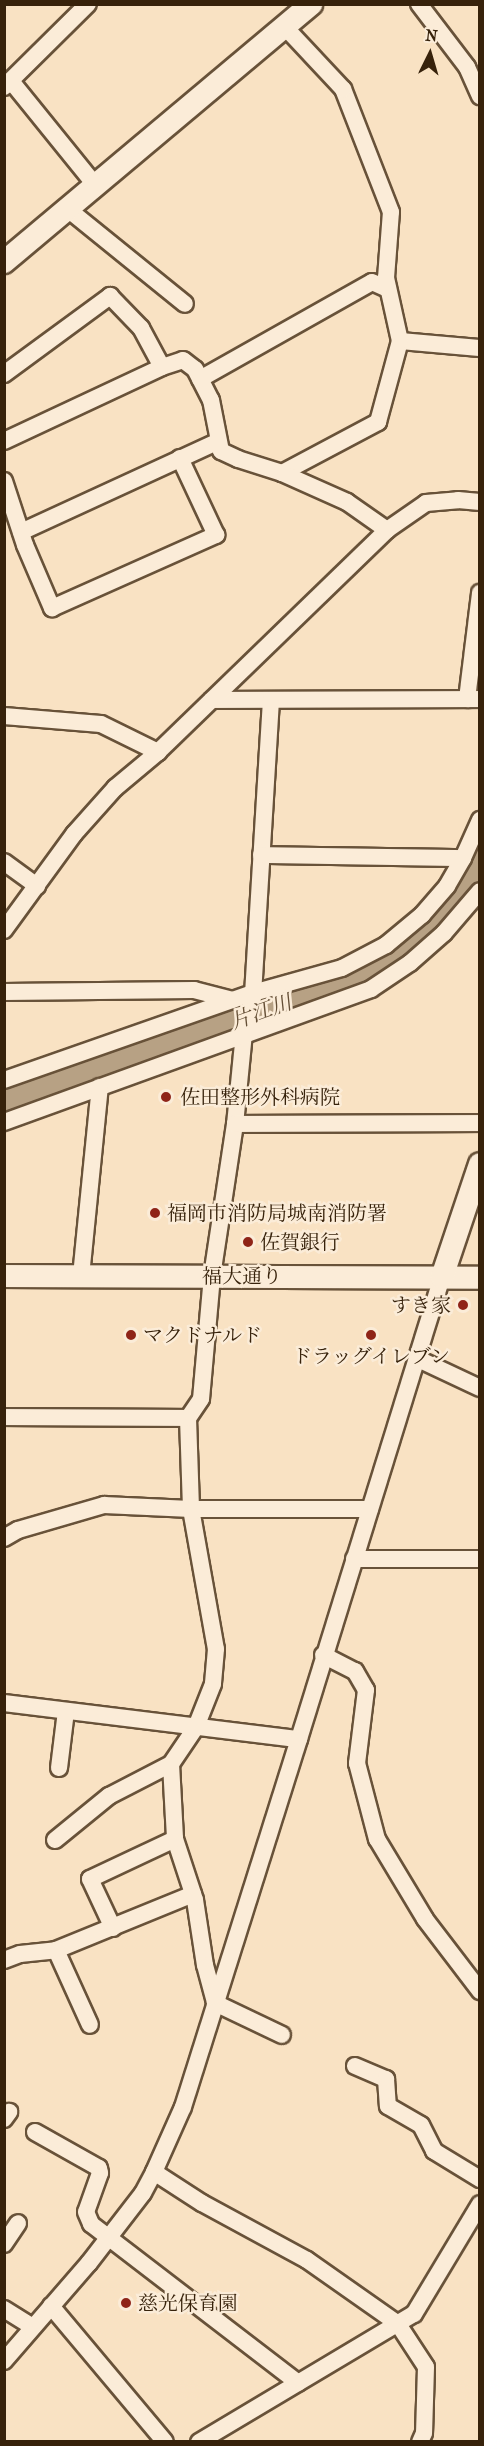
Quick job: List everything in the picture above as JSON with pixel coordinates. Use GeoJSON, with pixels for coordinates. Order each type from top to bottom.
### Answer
{"type":"FeatureCollection","features":[{"type":"Feature","properties":{"kind":"street"},"geometry":{"type":"LineString","coordinates":[[88,4],[8,84],[96,186]]}},
{"type":"Feature","properties":{"kind":"street"},"geometry":{"type":"LineString","coordinates":[[4,262],[69,210],[311,4]]}},
{"type":"Feature","properties":{"kind":"street"},"geometry":{"type":"LineString","coordinates":[[419,4],[467,67],[480,96]]}},
{"type":"Feature","properties":{"kind":"street"},"geometry":{"type":"LineString","coordinates":[[282,473],[378,422],[400,340],[386,278],[392,212],[343,89],[284,26]]}},
{"type":"Feature","properties":{"kind":"street"},"geometry":{"type":"LineString","coordinates":[[69,210],[185,304]]}},
{"type":"Feature","properties":{"kind":"street"},"geometry":{"type":"LineString","coordinates":[[200,379],[372,282],[388,289]]}},
{"type":"Feature","properties":{"kind":"street"},"geometry":{"type":"LineString","coordinates":[[4,374],[110,296],[141,328],[162,367]]}},
{"type":"Feature","properties":{"kind":"street"},"geometry":{"type":"LineString","coordinates":[[400,340],[480,348]]}},
{"type":"Feature","properties":{"kind":"street"},"geometry":{"type":"LineString","coordinates":[[4,441],[162,367],[183,360],[195,369],[211,400],[217,442],[221,451],[282,473],[347,502],[387,530]]}},
{"type":"Feature","properties":{"kind":"street"},"geometry":{"type":"LineString","coordinates":[[21,532],[217,442]]}},
{"type":"Feature","properties":{"kind":"street"},"geometry":{"type":"LineString","coordinates":[[4,481],[21,532],[52,608],[216,535],[180,459]]}},
{"type":"Feature","properties":{"kind":"street"},"geometry":{"type":"LineString","coordinates":[[4,930],[74,834],[108,796],[158,752],[387,530],[426,503],[458,500],[480,502]]}},
{"type":"Feature","properties":{"kind":"street"},"geometry":{"type":"LineString","coordinates":[[212,700],[473,699],[480,592]]}},
{"type":"Feature","properties":{"kind":"street"},"geometry":{"type":"LineString","coordinates":[[55,1840],[110,1796],[171,1764],[196,1727],[213,1684],[216,1649],[191,1509],[189,1418],[201,1399],[212,1276],[246,1029],[253,995],[271,700]]}},
{"type":"Feature","properties":{"kind":"street"},"geometry":{"type":"LineString","coordinates":[[4,716],[101,724],[158,752]]}},
{"type":"Feature","properties":{"kind":"street"},"geometry":{"type":"LineString","coordinates":[[4,1080],[233,1000],[342,968],[386,945],[422,915],[447,886],[480,820]]}},
{"type":"Feature","properties":{"kind":"street"},"geometry":{"type":"LineString","coordinates":[[261,855],[463,858]]}},
{"type":"Feature","properties":{"kind":"street"},"geometry":{"type":"LineString","coordinates":[[4,862],[37,886]]}},
{"type":"Feature","properties":{"kind":"street"},"geometry":{"type":"LineString","coordinates":[[4,1122],[246,1029],[371,989],[410,963],[444,933],[480,891]]}},
{"type":"Feature","properties":{"kind":"street"},"geometry":{"type":"LineString","coordinates":[[4,992],[194,990],[233,1000]]}},
{"type":"Feature","properties":{"kind":"street"},"geometry":{"type":"LineString","coordinates":[[81,1276],[100,1087]]}},
{"type":"Feature","properties":{"kind":"street"},"geometry":{"type":"LineString","coordinates":[[234,1124],[480,1123]]}},
{"type":"Feature","properties":{"kind":"street"},"geometry":{"type":"LineString","coordinates":[[4,2361],[108,2239],[143,2193],[183,2107],[442,1276],[480,1164]]}},
{"type":"Feature","properties":{"kind":"street","name":"福大通り"},"geometry":{"type":"LineString","coordinates":[[4,1276],[442,1276],[480,1278]]}},
{"type":"Feature","properties":{"kind":"street"},"geometry":{"type":"LineString","coordinates":[[418,1359],[480,1388]]}},
{"type":"Feature","properties":{"kind":"street"},"geometry":{"type":"LineString","coordinates":[[4,1418],[189,1418]]}},
{"type":"Feature","properties":{"kind":"street"},"geometry":{"type":"LineString","coordinates":[[4,1538],[18,1530],[104,1505],[191,1509],[370,1509]]}},
{"type":"Feature","properties":{"kind":"street"},"geometry":{"type":"LineString","coordinates":[[354,1559],[480,1559]]}},
{"type":"Feature","properties":{"kind":"street"},"geometry":{"type":"LineString","coordinates":[[323,1655],[354,1671],[366,1690],[357,1763],[377,1839],[425,1919],[480,1991]]}},
{"type":"Feature","properties":{"kind":"street"},"geometry":{"type":"LineString","coordinates":[[4,1703],[299,1739]]}},
{"type":"Feature","properties":{"kind":"street"},"geometry":{"type":"LineString","coordinates":[[59,1768],[66,1711]]}},
{"type":"Feature","properties":{"kind":"street"},"geometry":{"type":"LineString","coordinates":[[171,1764],[175,1839],[193,1894],[205,1965],[215,2003],[282,2035]]}},
{"type":"Feature","properties":{"kind":"street"},"geometry":{"type":"LineString","coordinates":[[113,1928],[90,1879],[175,1839]]}},
{"type":"Feature","properties":{"kind":"street"},"geometry":{"type":"LineString","coordinates":[[4,1960],[20,1954],[56,1950],[193,1894]]}},
{"type":"Feature","properties":{"kind":"street"},"geometry":{"type":"LineString","coordinates":[[56,1950],[90,2025]]}},
{"type":"Feature","properties":{"kind":"street"},"geometry":{"type":"LineString","coordinates":[[355,2066],[386,2079],[388,2106],[421,2125],[434,2151],[480,2179]]}},
{"type":"Feature","properties":{"kind":"street"},"geometry":{"type":"LineString","coordinates":[[35,2132],[99,2168],[100,2173],[86,2212],[91,2224],[298,2383]]}},
{"type":"Feature","properties":{"kind":"street"},"geometry":{"type":"LineString","coordinates":[[154,2172],[202,2202],[307,2260],[398,2324],[426,2367],[424,2433],[420,2442]]}},
{"type":"Feature","properties":{"kind":"street"},"geometry":{"type":"LineString","coordinates":[[199,2442],[414,2314],[480,2204]]}},
{"type":"Feature","properties":{"kind":"street"},"geometry":{"type":"LineString","coordinates":[[4,2244],[18,2223]]}},
{"type":"Feature","properties":{"kind":"street"},"geometry":{"type":"LineString","coordinates":[[51,2306],[165,2442]]}},
{"type":"Feature","properties":{"kind":"street"},"geometry":{"type":"LineString","coordinates":[[4,2309],[33,2327]]}},
{"type":"Feature","properties":{"kind":"waterway","name":"片江川"},"geometry":{"type":"LineString","coordinates":[[4,1104],[353,979],[387,962],[450,906],[480,863]]}},
{"type":"Feature","properties":{"kind":"place","name":"佐田整形外科病院"},"geometry":{"type":"Point","coordinates":[166,1097]}},
{"type":"Feature","properties":{"kind":"place","name":"福岡市消防局城南消防署"},"geometry":{"type":"Point","coordinates":[155,1213]}},
{"type":"Feature","properties":{"kind":"place","name":"佐賀銀行"},"geometry":{"type":"Point","coordinates":[248,1242]}},
{"type":"Feature","properties":{"kind":"place","name":"すき家"},"geometry":{"type":"Point","coordinates":[463,1305]}},
{"type":"Feature","properties":{"kind":"place","name":"マクドナルド"},"geometry":{"type":"Point","coordinates":[131,1335]}},
{"type":"Feature","properties":{"kind":"place","name":"ドラッグイレブン"},"geometry":{"type":"Point","coordinates":[371,1335]}},
{"type":"Feature","properties":{"kind":"place","name":"慈光保育園"},"geometry":{"type":"Point","coordinates":[126,2303]}}]}
